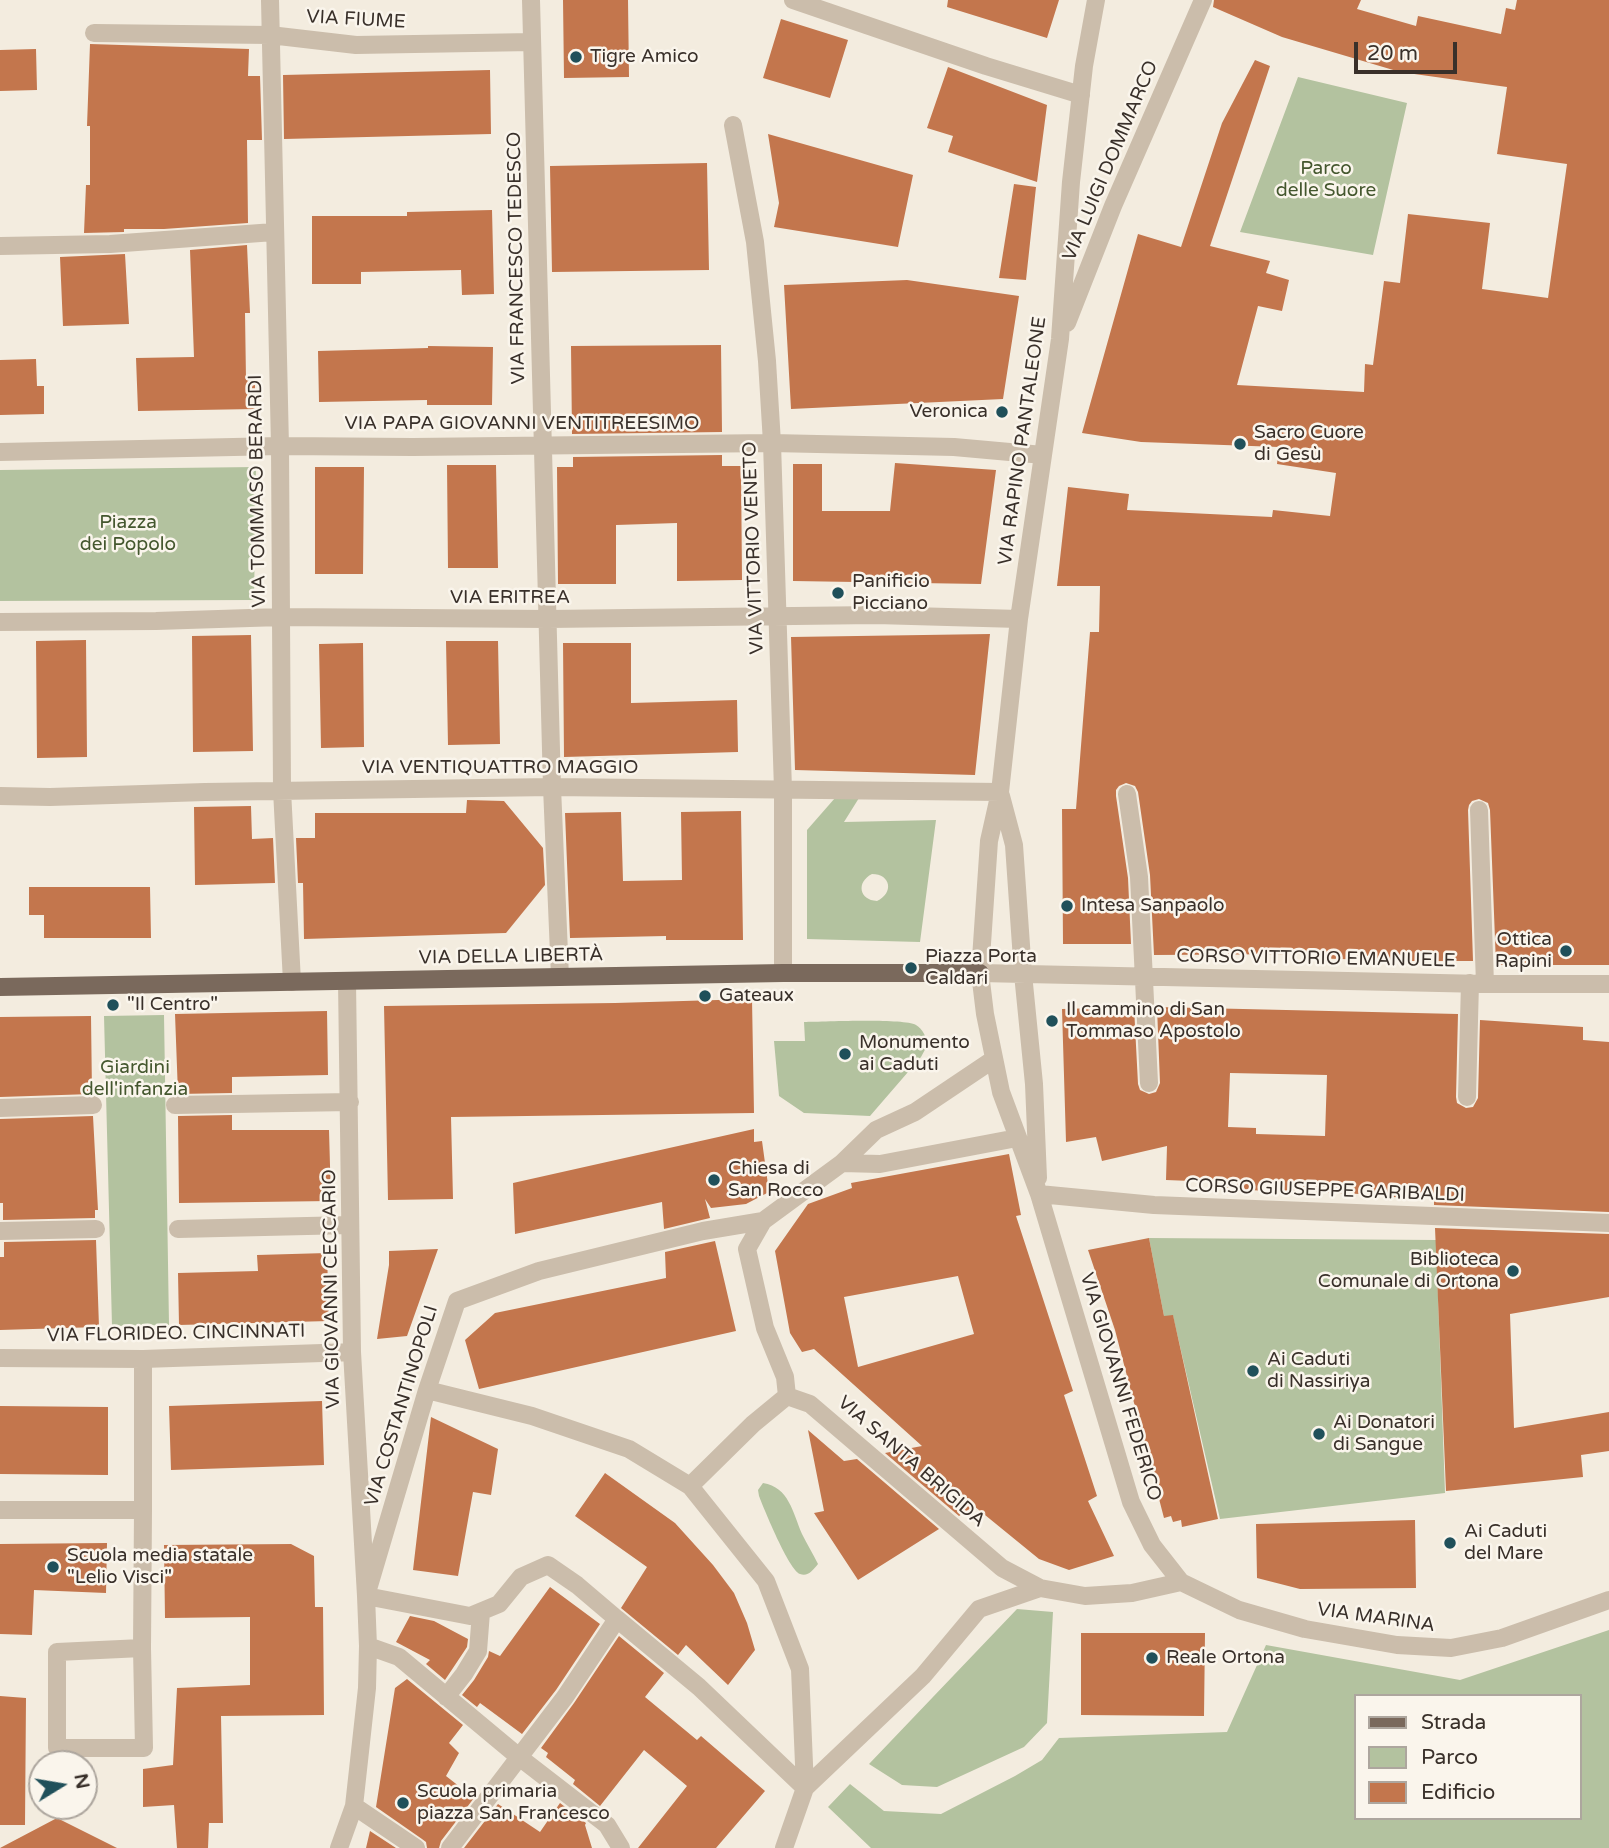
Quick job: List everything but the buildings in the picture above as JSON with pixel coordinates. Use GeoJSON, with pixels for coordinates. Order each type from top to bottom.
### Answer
{"type":"FeatureCollection","features":[{"type":"Feature","properties":{"kind":"main road","name":"VIA DELLA LIBERTÀ"},"geometry":{"type":"LineString","coordinates":[[0,987],[783,973],[980,973]]}},
{"type":"Feature","properties":{"kind":"street","name":"VIA TOMMASO BERARDI"},"geometry":{"type":"LineString","coordinates":[[270,0],[280,446],[282,790],[292,982]]}},
{"type":"Feature","properties":{"kind":"street","name":"VIA FRANCESCO TEDESCO"},"geometry":{"type":"LineString","coordinates":[[531,0],[552,787],[560,977]]}},
{"type":"Feature","properties":{"kind":"street"},"geometry":{"type":"LineString","coordinates":[[793,0],[974,62],[1081,95]]}},
{"type":"Feature","properties":{"kind":"street","name":"VIA RAPINO PANTALEONE"},"geometry":{"type":"LineString","coordinates":[[980,973],[989,841],[1000,792],[1019,619],[1060,339],[1071,182],[1096,0]]}},
{"type":"Feature","properties":{"kind":"street","name":"VIA LUIGI DOMMARCO"},"geometry":{"type":"LineString","coordinates":[[1060,339],[1119,191],[1203,0]]}},
{"type":"Feature","properties":{"kind":"street","name":"VIA FIUME"},"geometry":{"type":"LineString","coordinates":[[94,33],[270,35],[356,45],[532,42]]}},
{"type":"Feature","properties":{"kind":"street","name":"VIA VITTORIO VENETO"},"geometry":{"type":"LineString","coordinates":[[733,125],[757,254],[772,443],[783,790],[783,973]]}},
{"type":"Feature","properties":{"kind":"street"},"geometry":{"type":"LineString","coordinates":[[0,246],[110,244],[274,232]]}},
{"type":"Feature","properties":{"kind":"street","name":"VIA PAPA GIOVANNI VENTITREESIMO"},"geometry":{"type":"LineString","coordinates":[[0,452],[280,446],[772,443],[954,447],[1043,455]]}},
{"type":"Feature","properties":{"kind":"street","name":"VIA ERITREA"},"geometry":{"type":"LineString","coordinates":[[0,622],[281,617],[548,620],[777,615],[1019,619]]}},
{"type":"Feature","properties":{"kind":"street","name":"VIA VENTIQUATTRO MAGGIO"},"geometry":{"type":"LineString","coordinates":[[0,796],[552,787],[1000,792]]}},
{"type":"Feature","properties":{"kind":"street","name":"VIA RAPINO PANTALEONE"},"geometry":{"type":"LineString","coordinates":[[1000,792],[1014,845],[1023,974]]}},
{"type":"Feature","properties":{"kind":"street"},"geometry":{"type":"LineString","coordinates":[[1127,794],[1139,877],[1149,1083]]}},
{"type":"Feature","properties":{"kind":"street"},"geometry":{"type":"LineString","coordinates":[[1467,1097],[1478,983],[1479,810]]}},
{"type":"Feature","properties":{"kind":"street","name":"VIA DELLA LIBERTÀ"},"geometry":{"type":"LineString","coordinates":[[980,973],[1023,974]]}},
{"type":"Feature","properties":{"kind":"street","name":"VIA GIOVANNI FEDERICO"},"geometry":{"type":"LineString","coordinates":[[980,973],[985,1014],[1001,1092],[1039,1194],[1130,1502],[1153,1545],[1181,1582]]}},
{"type":"Feature","properties":{"kind":"street","name":"VIA GIOVANNI FEDERICO"},"geometry":{"type":"LineString","coordinates":[[1023,974],[1034,1084],[1039,1194]]}},
{"type":"Feature","properties":{"kind":"street","name":"CORSO VITTORIO EMANUELE"},"geometry":{"type":"LineString","coordinates":[[1023,974],[1609,984]]}},
{"type":"Feature","properties":{"kind":"street","name":"VIA GIOVANNI CECCARIO"},"geometry":{"type":"LineString","coordinates":[[347,981],[352,1352],[366,1595]]}},
{"type":"Feature","properties":{"kind":"street","name":"VIA COSTANTINOPOLI"},"geometry":{"type":"LineString","coordinates":[[340,1848],[354,1806],[367,1688],[366,1595],[457,1301],[539,1271],[703,1231],[763,1221],[842,1163],[876,1130],[915,1112],[994,1059]]}},
{"type":"Feature","properties":{"kind":"street"},"geometry":{"type":"LineString","coordinates":[[175,1105],[350,1102]]}},
{"type":"Feature","properties":{"kind":"street"},"geometry":{"type":"LineString","coordinates":[[0,1108],[93,1105]]}},
{"type":"Feature","properties":{"kind":"street"},"geometry":{"type":"LineString","coordinates":[[842,1163],[880,1164],[1017,1138]]}},
{"type":"Feature","properties":{"kind":"street","name":"CORSO GIUSEPPE GARIBALDI"},"geometry":{"type":"LineString","coordinates":[[1039,1194],[1154,1205],[1609,1223]]}},
{"type":"Feature","properties":{"kind":"street"},"geometry":{"type":"LineString","coordinates":[[690,1486],[753,1424],[786,1396],[785,1377],[765,1328],[747,1249],[763,1221]]}},
{"type":"Feature","properties":{"kind":"street"},"geometry":{"type":"LineString","coordinates":[[178,1229],[350,1225]]}},
{"type":"Feature","properties":{"kind":"street"},"geometry":{"type":"LineString","coordinates":[[0,1231],[96,1229]]}},
{"type":"Feature","properties":{"kind":"street","name":"VIA FLORIDEO. CINCINNATI"},"geometry":{"type":"LineString","coordinates":[[0,1358],[142,1359],[352,1352]]}},
{"type":"Feature","properties":{"kind":"street"},"geometry":{"type":"LineString","coordinates":[[142,1359],[144,1748],[57,1748],[57,1652],[142,1648]]}},
{"type":"Feature","properties":{"kind":"street"},"geometry":{"type":"LineString","coordinates":[[427,1391],[532,1416],[629,1449],[690,1486],[766,1581],[800,1669],[805,1788],[784,1848]]}},
{"type":"Feature","properties":{"kind":"street","name":"VIA SANTA BRIGIDA"},"geometry":{"type":"LineString","coordinates":[[786,1396],[810,1404],[1002,1568],[1040,1588],[1085,1597],[1132,1593],[1181,1582]]}},
{"type":"Feature","properties":{"kind":"street"},"geometry":{"type":"LineString","coordinates":[[0,1510],[143,1510]]}},
{"type":"Feature","properties":{"kind":"street"},"geometry":{"type":"LineString","coordinates":[[366,1595],[470,1616],[499,1604],[521,1577],[548,1565],[577,1585],[699,1687],[805,1788]]}},
{"type":"Feature","properties":{"kind":"street","name":"VIA MARINA"},"geometry":{"type":"LineString","coordinates":[[1181,1582],[1240,1609],[1305,1629],[1397,1645],[1451,1648],[1502,1638],[1609,1600]]}},
{"type":"Feature","properties":{"kind":"street"},"geometry":{"type":"LineString","coordinates":[[805,1788],[923,1676],[979,1609],[1040,1588]]}},
{"type":"Feature","properties":{"kind":"street"},"geometry":{"type":"LineString","coordinates":[[446,1697],[478,1651],[481,1612]]}},
{"type":"Feature","properties":{"kind":"street"},"geometry":{"type":"LineString","coordinates":[[450,1848],[565,1697],[617,1619]]}},
{"type":"Feature","properties":{"kind":"street"},"geometry":{"type":"LineString","coordinates":[[368,1646],[400,1657],[519,1757],[607,1825],[621,1848]]}},
{"type":"Feature","properties":{"kind":"street"},"geometry":{"type":"LineString","coordinates":[[354,1806],[416,1848]]}},
{"type":"Feature","properties":{"kind":"green space","name":"Parco delle Suore"},"geometry":{"type":"Polygon","coordinates":[[[1298,77],[1407,103],[1373,255],[1240,232],[1298,77]]]}},
{"type":"Feature","properties":{"kind":"green space","name":"Piazza dei Popolo"},"geometry":{"type":"Polygon","coordinates":[[[256,467],[254,600],[0,601],[0,470],[256,467]]]}},
{"type":"Feature","properties":{"kind":"green space"},"geometry":{"type":"Polygon","coordinates":[[[835,798],[859,798],[844,822],[936,820],[920,942],[807,939],[807,830],[835,798]],[[878,875],[867,877],[862,886],[866,897],[877,901],[888,889],[886,880],[878,875]]]}},
{"type":"Feature","properties":{"kind":"green space","name":"Giardini dell'infanzia"},"geometry":{"type":"Polygon","coordinates":[[[164,1015],[169,1325],[112,1326],[104,1016],[164,1015]]]}},
{"type":"Feature","properties":{"kind":"green space"},"geometry":{"type":"Polygon","coordinates":[[[804,1022],[908,1023],[921,1029],[928,1044],[921,1057],[870,1116],[804,1113],[779,1096],[774,1041],[805,1041],[804,1022]]]}},
{"type":"Feature","properties":{"kind":"green space"},"geometry":{"type":"Polygon","coordinates":[[[1149,1238],[1436,1240],[1445,1493],[1220,1519],[1173,1316],[1164,1316],[1149,1238]]]}},
{"type":"Feature","properties":{"kind":"green space"},"geometry":{"type":"Polygon","coordinates":[[[763,1483],[779,1490],[793,1510],[818,1564],[808,1574],[803,1575],[795,1570],[777,1538],[759,1496],[758,1490],[763,1483]]]}},
{"type":"Feature","properties":{"kind":"green space"},"geometry":{"type":"Polygon","coordinates":[[[1017,1609],[1053,1612],[1047,1723],[1024,1747],[937,1787],[902,1785],[869,1764],[1017,1609]]]}},
{"type":"Feature","properties":{"kind":"green space"},"geometry":{"type":"Polygon","coordinates":[[[1609,1630],[1609,1848],[871,1848],[828,1807],[850,1784],[884,1811],[941,1814],[1042,1760],[1059,1738],[1227,1732],[1266,1645],[1460,1680],[1609,1630]]]}},
{"type":"Feature","properties":{"kind":"place","name":"Tigre Amico"},"geometry":{"type":"Point","coordinates":[576,57]}},
{"type":"Feature","properties":{"kind":"place","name":"Veronica"},"geometry":{"type":"Point","coordinates":[1002,412]}},
{"type":"Feature","properties":{"kind":"place","name":"Sacro Cuore di Gesù"},"geometry":{"type":"Point","coordinates":[1240,444]}},
{"type":"Feature","properties":{"kind":"place","name":"Panificio Picciano"},"geometry":{"type":"Point","coordinates":[838,593]}},
{"type":"Feature","properties":{"kind":"place","name":"Intesa Sanpaolo"},"geometry":{"type":"Point","coordinates":[1067,906]}},
{"type":"Feature","properties":{"kind":"place","name":"Ottica Rapini"},"geometry":{"type":"Point","coordinates":[1566,951]}},
{"type":"Feature","properties":{"kind":"place","name":"Piazza Porta Caldari"},"geometry":{"type":"Point","coordinates":[911,968]}},
{"type":"Feature","properties":{"kind":"place","name":"Gateaux"},"geometry":{"type":"Point","coordinates":[705,996]}},
{"type":"Feature","properties":{"kind":"place","name":"\"Il Centro\""},"geometry":{"type":"Point","coordinates":[113,1005]}},
{"type":"Feature","properties":{"kind":"place","name":"Il cammino di San Tommaso Apostolo"},"geometry":{"type":"Point","coordinates":[1052,1021]}},
{"type":"Feature","properties":{"kind":"place","name":"Monumento ai Caduti"},"geometry":{"type":"Point","coordinates":[845,1054]}},
{"type":"Feature","properties":{"kind":"place","name":"Chiesa di San Rocco"},"geometry":{"type":"Point","coordinates":[714,1180]}},
{"type":"Feature","properties":{"kind":"place","name":"Biblioteca Comunale di Ortona"},"geometry":{"type":"Point","coordinates":[1513,1271]}},
{"type":"Feature","properties":{"kind":"place","name":"Ai Caduti di Nassiriya"},"geometry":{"type":"Point","coordinates":[1253,1371]}},
{"type":"Feature","properties":{"kind":"place","name":"Ai Donatori di Sangue"},"geometry":{"type":"Point","coordinates":[1319,1434]}},
{"type":"Feature","properties":{"kind":"place","name":"Ai Caduti del Mare"},"geometry":{"type":"Point","coordinates":[1450,1543]}},
{"type":"Feature","properties":{"kind":"place","name":"Scuola media statale \"Lelio Visci\""},"geometry":{"type":"Point","coordinates":[53,1567]}},
{"type":"Feature","properties":{"kind":"place","name":"Reale Ortona"},"geometry":{"type":"Point","coordinates":[1152,1658]}},
{"type":"Feature","properties":{"kind":"place","name":"Scuola primaria piazza San Francesco"},"geometry":{"type":"Point","coordinates":[403,1803]}}]}
